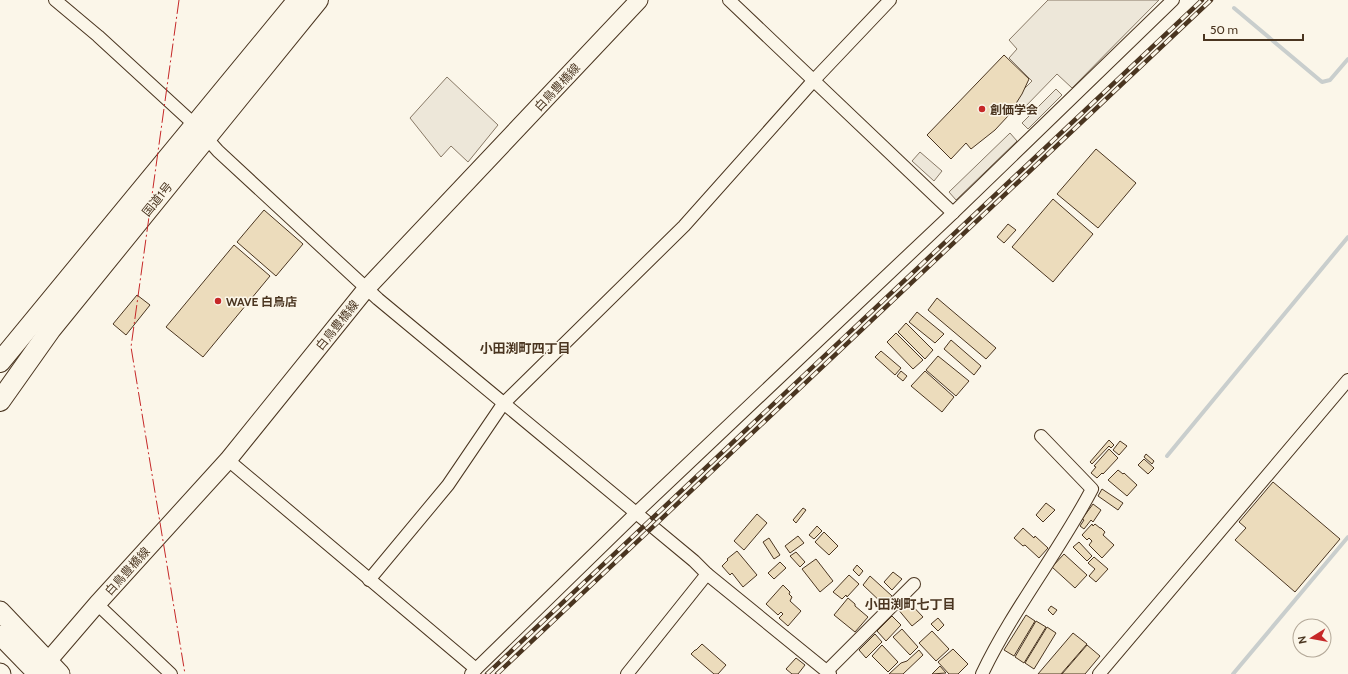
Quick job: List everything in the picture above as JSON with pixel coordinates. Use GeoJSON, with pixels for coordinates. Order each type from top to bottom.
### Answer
{"type":"FeatureCollection","features":[{"type":"Feature","properties":{"kind":"highway","name":"国道1号"},"geometry":{"type":"LineString","coordinates":[[0,401],[51,329],[201,132],[298,0]]}},
{"type":"Feature","properties":{"kind":"highway","name":"国道1号"},"geometry":{"type":"LineString","coordinates":[[0,362],[318,0]]}},
{"type":"Feature","properties":{"kind":"main road","name":"白鳥豊橋線"},"geometry":{"type":"LineString","coordinates":[[49,670],[97,604],[228,460],[366,289],[639,0]]}},
{"type":"Feature","properties":{"kind":"main road"},"geometry":{"type":"LineString","coordinates":[[0,611],[49,670]]}},
{"type":"Feature","properties":{"kind":"main road"},"geometry":{"type":"LineString","coordinates":[[0,635],[49,670]]}},
{"type":"Feature","properties":{"kind":"street"},"geometry":{"type":"LineString","coordinates":[[55,0],[98,36],[201,132],[218,151],[366,289],[694,561],[707,574],[828,673],[914,584]]}},
{"type":"Feature","properties":{"kind":"street"},"geometry":{"type":"LineString","coordinates":[[729,0],[953,212]]}},
{"type":"Feature","properties":{"kind":"street"},"geometry":{"type":"LineString","coordinates":[[369,580],[448,485],[503,404],[684,226],[814,80],[890,0]]}},
{"type":"Feature","properties":{"kind":"street"},"geometry":{"type":"LineString","coordinates":[[228,460],[474,672],[636,513],[953,212],[1173,0]]}},
{"type":"Feature","properties":{"kind":"street"},"geometry":{"type":"LineString","coordinates":[[1099,674],[1348,380]]}},
{"type":"Feature","properties":{"kind":"street"},"geometry":{"type":"LineString","coordinates":[[982,674],[994,648],[1078,515],[1092,489],[1041,436]]}},
{"type":"Feature","properties":{"kind":"street"},"geometry":{"type":"LineString","coordinates":[[627,674],[707,574]]}},
{"type":"Feature","properties":{"kind":"street"},"geometry":{"type":"LineString","coordinates":[[97,604],[171,674]]}},
{"type":"Feature","properties":{"kind":"shaded area"},"geometry":{"type":"Polygon","coordinates":[[[1048,0],[1159,0],[1072,88],[1057,74],[1023,109],[1013,100],[1032,81],[1009,58],[1017,49],[1009,40],[1048,0]]]}},
{"type":"Feature","properties":{"kind":"shaded area"},"geometry":{"type":"Polygon","coordinates":[[[447,77],[498,125],[468,162],[451,146],[441,157],[410,118],[447,77]]]}},
{"type":"Feature","properties":{"kind":"shaded area"},"geometry":{"type":"Polygon","coordinates":[[[1056,89],[1062,95],[1028,129],[1022,123],[1056,89]]]}},
{"type":"Feature","properties":{"kind":"shaded area"},"geometry":{"type":"Polygon","coordinates":[[[1010,133],[1017,141],[956,200],[949,192],[1010,133]]]}},
{"type":"Feature","properties":{"kind":"shaded area"},"geometry":{"type":"Polygon","coordinates":[[[920,152],[942,171],[934,181],[912,161],[920,152]]]}},
{"type":"Feature","properties":{"kind":"building","name":"創価学会"},"geometry":{"type":"Polygon","coordinates":[[[1004,55],[1029,79],[1022,94],[1008,116],[995,130],[971,149],[966,143],[951,159],[927,135],[1004,55]]]}},
{"type":"Feature","properties":{"kind":"building"},"geometry":{"type":"Polygon","coordinates":[[[1096,149],[1136,183],[1098,228],[1057,194],[1096,149]]]}},
{"type":"Feature","properties":{"kind":"building"},"geometry":{"type":"Polygon","coordinates":[[[1053,199],[1093,234],[1053,282],[1012,247],[1053,199]]]}},
{"type":"Feature","properties":{"kind":"building"},"geometry":{"type":"Polygon","coordinates":[[[264,210],[303,244],[276,276],[237,242],[264,210]]]}},
{"type":"Feature","properties":{"kind":"building"},"geometry":{"type":"Polygon","coordinates":[[[1008,224],[1016,230],[1004,243],[997,237],[1008,224]]]}},
{"type":"Feature","properties":{"kind":"building","name":"WAVE 白鳥店"},"geometry":{"type":"Polygon","coordinates":[[[234,245],[270,276],[203,357],[166,327],[234,245]]]}},
{"type":"Feature","properties":{"kind":"building"},"geometry":{"type":"Polygon","coordinates":[[[137,295],[150,305],[126,335],[113,324],[137,295]]]}},
{"type":"Feature","properties":{"kind":"building"},"geometry":{"type":"Polygon","coordinates":[[[937,298],[996,348],[986,359],[928,310],[937,298]]]}},
{"type":"Feature","properties":{"kind":"building"},"geometry":{"type":"Polygon","coordinates":[[[917,312],[944,334],[935,343],[909,322],[917,312]]]}},
{"type":"Feature","properties":{"kind":"building"},"geometry":{"type":"Polygon","coordinates":[[[906,323],[933,350],[925,359],[898,332],[906,323]]]}},
{"type":"Feature","properties":{"kind":"building"},"geometry":{"type":"Polygon","coordinates":[[[896,333],[923,360],[913,369],[887,342],[896,333]]]}},
{"type":"Feature","properties":{"kind":"building"},"geometry":{"type":"Polygon","coordinates":[[[951,340],[981,366],[974,375],[944,349],[951,340]]]}},
{"type":"Feature","properties":{"kind":"building"},"geometry":{"type":"Polygon","coordinates":[[[881,351],[901,368],[895,375],[875,357],[881,351]]]}},
{"type":"Feature","properties":{"kind":"building"},"geometry":{"type":"Polygon","coordinates":[[[938,356],[969,381],[956,396],[926,370],[938,356]]]}},
{"type":"Feature","properties":{"kind":"building"},"geometry":{"type":"Polygon","coordinates":[[[901,371],[907,376],[903,381],[897,376],[901,371]]]}},
{"type":"Feature","properties":{"kind":"building"},"geometry":{"type":"Polygon","coordinates":[[[925,371],[954,397],[942,412],[911,386],[925,371]]]}},
{"type":"Feature","properties":{"kind":"building"},"geometry":{"type":"Polygon","coordinates":[[[1109,440],[1114,445],[1111,448],[1109,446],[1092,464],[1090,462],[1109,440]]]}},
{"type":"Feature","properties":{"kind":"building"},"geometry":{"type":"Polygon","coordinates":[[[1120,441],[1127,446],[1119,455],[1113,450],[1120,441]]]}},
{"type":"Feature","properties":{"kind":"building"},"geometry":{"type":"Polygon","coordinates":[[[1109,449],[1118,458],[1103,474],[1102,473],[1097,478],[1091,473],[1096,467],[1094,466],[1109,449]]]}},
{"type":"Feature","properties":{"kind":"building"},"geometry":{"type":"Polygon","coordinates":[[[1146,454],[1154,461],[1152,464],[1144,457],[1146,454]]]}},
{"type":"Feature","properties":{"kind":"building"},"geometry":{"type":"Polygon","coordinates":[[[1144,459],[1154,468],[1148,474],[1138,465],[1144,459]]]}},
{"type":"Feature","properties":{"kind":"building"},"geometry":{"type":"Polygon","coordinates":[[[1118,470],[1123,474],[1124,473],[1137,485],[1127,496],[1108,480],[1118,470]]]}},
{"type":"Feature","properties":{"kind":"building"},"geometry":{"type":"Polygon","coordinates":[[[1273,482],[1340,539],[1295,592],[1235,540],[1246,528],[1239,522],[1273,482]]]}},
{"type":"Feature","properties":{"kind":"building"},"geometry":{"type":"Polygon","coordinates":[[[1102,489],[1123,503],[1118,510],[1098,496],[1102,489]]]}},
{"type":"Feature","properties":{"kind":"building"},"geometry":{"type":"Polygon","coordinates":[[[1046,503],[1055,510],[1043,522],[1036,515],[1046,503]]]}},
{"type":"Feature","properties":{"kind":"building"},"geometry":{"type":"Polygon","coordinates":[[[1093,504],[1101,510],[1093,522],[1091,520],[1084,529],[1080,526],[1084,520],[1082,519],[1093,504]]]}},
{"type":"Feature","properties":{"kind":"building"},"geometry":{"type":"Polygon","coordinates":[[[803,508],[806,510],[796,523],[793,520],[803,508]]]}},
{"type":"Feature","properties":{"kind":"building"},"geometry":{"type":"Polygon","coordinates":[[[757,514],[767,523],[744,550],[734,541],[757,514]]]}},
{"type":"Feature","properties":{"kind":"building"},"geometry":{"type":"Polygon","coordinates":[[[1092,524],[1093,526],[1095,524],[1101,528],[1105,532],[1103,535],[1114,545],[1102,558],[1089,545],[1092,541],[1089,538],[1087,540],[1082,535],[1092,524]]]}},
{"type":"Feature","properties":{"kind":"building"},"geometry":{"type":"Polygon","coordinates":[[[817,526],[822,531],[814,539],[809,535],[817,526]]]}},
{"type":"Feature","properties":{"kind":"building"},"geometry":{"type":"Polygon","coordinates":[[[1023,528],[1034,538],[1035,536],[1048,548],[1039,558],[1025,545],[1023,546],[1014,538],[1023,528]]]}},
{"type":"Feature","properties":{"kind":"building"},"geometry":{"type":"Polygon","coordinates":[[[824,532],[838,546],[829,555],[815,542],[824,532]]]}},
{"type":"Feature","properties":{"kind":"building"},"geometry":{"type":"Polygon","coordinates":[[[798,536],[804,543],[790,553],[785,546],[798,536]]]}},
{"type":"Feature","properties":{"kind":"building"},"geometry":{"type":"Polygon","coordinates":[[[769,538],[780,555],[774,559],[763,542],[769,538]]]}},
{"type":"Feature","properties":{"kind":"building"},"geometry":{"type":"Polygon","coordinates":[[[1079,542],[1092,556],[1087,561],[1073,547],[1079,542]]]}},
{"type":"Feature","properties":{"kind":"building"},"geometry":{"type":"Polygon","coordinates":[[[737,551],[757,575],[743,587],[732,573],[730,575],[722,566],[728,560],[727,559],[737,551]]]}},
{"type":"Feature","properties":{"kind":"building"},"geometry":{"type":"Polygon","coordinates":[[[796,552],[805,562],[800,567],[790,556],[796,552]]]}},
{"type":"Feature","properties":{"kind":"building"},"geometry":{"type":"Polygon","coordinates":[[[1064,554],[1087,575],[1075,588],[1052,567],[1064,554]]]}},
{"type":"Feature","properties":{"kind":"building"},"geometry":{"type":"Polygon","coordinates":[[[1094,557],[1108,569],[1096,582],[1089,576],[1095,569],[1088,563],[1094,557]]]}},
{"type":"Feature","properties":{"kind":"building"},"geometry":{"type":"Polygon","coordinates":[[[816,559],[833,581],[820,592],[802,569],[816,559]]]}},
{"type":"Feature","properties":{"kind":"building"},"geometry":{"type":"Polygon","coordinates":[[[780,562],[786,568],[774,579],[768,573],[780,562]]]}},
{"type":"Feature","properties":{"kind":"building"},"geometry":{"type":"Polygon","coordinates":[[[857,565],[863,571],[859,576],[853,570],[857,565]]]}},
{"type":"Feature","properties":{"kind":"building"},"geometry":{"type":"Polygon","coordinates":[[[893,572],[902,579],[892,590],[884,582],[893,572]]]}},
{"type":"Feature","properties":{"kind":"building"},"geometry":{"type":"Polygon","coordinates":[[[849,575],[859,584],[847,597],[846,595],[842,599],[833,592],[849,575]]]}},
{"type":"Feature","properties":{"kind":"building"},"geometry":{"type":"Polygon","coordinates":[[[870,576],[892,596],[884,605],[863,585],[870,576]]]}},
{"type":"Feature","properties":{"kind":"building"},"geometry":{"type":"Polygon","coordinates":[[[783,585],[790,592],[789,594],[792,597],[790,601],[801,611],[788,626],[779,618],[783,614],[781,612],[778,615],[766,604],[783,585]]]}},
{"type":"Feature","properties":{"kind":"building"},"geometry":{"type":"Polygon","coordinates":[[[848,598],[868,617],[855,632],[834,615],[848,598]]]}},
{"type":"Feature","properties":{"kind":"building"},"geometry":{"type":"Polygon","coordinates":[[[907,600],[923,617],[912,626],[897,608],[907,600]]]}},
{"type":"Feature","properties":{"kind":"building"},"geometry":{"type":"Polygon","coordinates":[[[1051,606],[1057,610],[1053,615],[1048,610],[1051,606]]]}},
{"type":"Feature","properties":{"kind":"building"},"geometry":{"type":"Polygon","coordinates":[[[1026,615],[1035,621],[1014,656],[1004,650],[1026,615]]]}},
{"type":"Feature","properties":{"kind":"building"},"geometry":{"type":"Polygon","coordinates":[[[892,616],[901,625],[886,641],[877,631],[892,616]]]}},
{"type":"Feature","properties":{"kind":"building"},"geometry":{"type":"Polygon","coordinates":[[[938,618],[944,625],[938,631],[931,624],[938,618]]]}},
{"type":"Feature","properties":{"kind":"building"},"geometry":{"type":"Polygon","coordinates":[[[1036,621],[1046,627],[1024,663],[1015,657],[1036,621]]]}},
{"type":"Feature","properties":{"kind":"building"},"geometry":{"type":"Polygon","coordinates":[[[1047,627],[1056,633],[1034,669],[1025,663],[1047,627]]]}},
{"type":"Feature","properties":{"kind":"building"},"geometry":{"type":"Polygon","coordinates":[[[902,629],[918,647],[910,655],[893,637],[902,629]]]}},
{"type":"Feature","properties":{"kind":"building"},"geometry":{"type":"Polygon","coordinates":[[[932,631],[949,649],[936,661],[919,643],[932,631]]]}},
{"type":"Feature","properties":{"kind":"building"},"geometry":{"type":"Polygon","coordinates":[[[1073,633],[1087,644],[1061,674],[1038,674],[1073,633]]]}},
{"type":"Feature","properties":{"kind":"building"},"geometry":{"type":"Polygon","coordinates":[[[875,634],[882,642],[866,658],[859,650],[875,634]]]}},
{"type":"Feature","properties":{"kind":"building"},"geometry":{"type":"Polygon","coordinates":[[[702,644],[726,665],[718,674],[714,674],[691,654],[702,644]]]}},
{"type":"Feature","properties":{"kind":"building"},"geometry":{"type":"Polygon","coordinates":[[[882,645],[898,662],[888,672],[872,656],[882,645]]]}},
{"type":"Feature","properties":{"kind":"building"},"geometry":{"type":"Polygon","coordinates":[[[1087,645],[1100,656],[1085,674],[1062,674],[1087,645]]]}},
{"type":"Feature","properties":{"kind":"building"},"geometry":{"type":"Polygon","coordinates":[[[953,649],[968,664],[958,674],[949,674],[938,662],[953,649]]]}},
{"type":"Feature","properties":{"kind":"building"},"geometry":{"type":"Polygon","coordinates":[[[919,650],[923,655],[903,674],[889,674],[901,663],[907,661],[919,650]]]}},
{"type":"Feature","properties":{"kind":"building"},"geometry":{"type":"Polygon","coordinates":[[[796,658],[805,665],[798,674],[792,674],[786,669],[796,658]]]}},
{"type":"Feature","properties":{"kind":"building"},"geometry":{"type":"Polygon","coordinates":[[[940,666],[946,673],[932,674],[940,666]]]}},
{"type":"Feature","properties":{"kind":"waterway"},"geometry":{"type":"LineString","coordinates":[[1234,8],[1322,82],[1330,80],[1348,59]]}},
{"type":"Feature","properties":{"kind":"waterway"},"geometry":{"type":"LineString","coordinates":[[1167,456],[1348,237]]}},
{"type":"Feature","properties":{"kind":"waterway"},"geometry":{"type":"LineString","coordinates":[[1233,674],[1348,537]]}},
{"type":"Feature","properties":{"kind":"railway"},"geometry":{"type":"LineString","coordinates":[[487,674],[1202,0]]}},
{"type":"Feature","properties":{"kind":"railway"},"geometry":{"type":"LineString","coordinates":[[497,674],[1211,0]]}},
{"type":"Feature","properties":{"kind":"power"},"geometry":{"type":"LineString","coordinates":[[179,0],[131,347],[185,674]]}},
{"type":"Feature","properties":{"kind":"place","name":"創価学会"},"geometry":{"type":"Point","coordinates":[982,109]}},
{"type":"Feature","properties":{"kind":"place","name":"WAVE 白鳥店"},"geometry":{"type":"Point","coordinates":[218,301]}},
{"type":"Feature","properties":{"kind":"district","name":"小田渕町四丁目"},"geometry":{"type":"Point","coordinates":[525,348]}},
{"type":"Feature","properties":{"kind":"district","name":"小田渕町七丁目"},"geometry":{"type":"Point","coordinates":[910,604]}}]}
